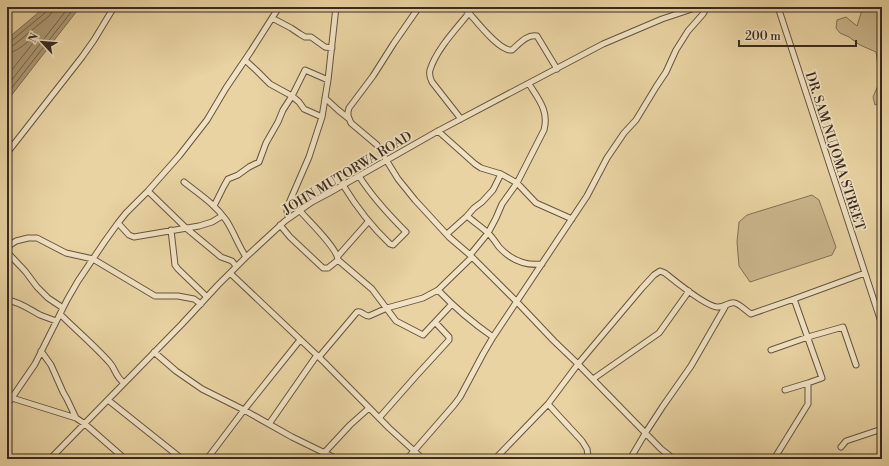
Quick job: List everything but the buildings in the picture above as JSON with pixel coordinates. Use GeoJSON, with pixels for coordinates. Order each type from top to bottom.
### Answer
{"type":"FeatureCollection","features":[{"type":"Feature","properties":{"kind":"street"},"geometry":{"type":"LineString","coordinates":[[7,153],[94,40],[114,7]]}},
{"type":"Feature","properties":{"kind":"street"},"geometry":{"type":"LineString","coordinates":[[7,405],[10,396],[31,370],[42,351],[56,321],[78,281],[126,213],[179,156],[207,120],[279,7]]}},
{"type":"Feature","properties":{"kind":"street"},"geometry":{"type":"LineString","coordinates":[[290,217],[288,216],[287,211],[289,203],[309,157],[322,117],[328,80],[336,7]]}},
{"type":"Feature","properties":{"kind":"street"},"geometry":{"type":"LineString","coordinates":[[348,118],[349,108],[373,76],[419,7]]}},
{"type":"Feature","properties":{"kind":"street"},"geometry":{"type":"LineString","coordinates":[[464,7],[498,44],[506,50],[512,50],[527,37],[537,36],[557,69]]}},
{"type":"Feature","properties":{"kind":"street","name":"JOHN MUTORWA ROAD"},"geometry":{"type":"LineString","coordinates":[[50,459],[236,266],[290,217],[312,202],[438,131],[603,44],[662,19],[698,7]]}},
{"type":"Feature","properties":{"kind":"street"},"geometry":{"type":"LineString","coordinates":[[407,459],[448,413],[460,397],[493,337],[587,196],[607,158],[624,133],[636,120],[666,72],[676,50],[688,31],[703,14],[706,7]]}},
{"type":"Feature","properties":{"kind":"street","name":"DR. SAM NUJOMA STREET"},"geometry":{"type":"LineString","coordinates":[[778,7],[882,325]]}},
{"type":"Feature","properties":{"kind":"street"},"geometry":{"type":"LineString","coordinates":[[461,119],[432,82],[430,71],[442,46],[469,14]]}},
{"type":"Feature","properties":{"kind":"street"},"geometry":{"type":"LineString","coordinates":[[272,18],[305,37],[311,38],[325,47],[332,48]]}},
{"type":"Feature","properties":{"kind":"street"},"geometry":{"type":"LineString","coordinates":[[245,60],[270,84],[292,96],[304,109],[322,117]]}},
{"type":"Feature","properties":{"kind":"street"},"geometry":{"type":"LineString","coordinates":[[214,206],[228,179],[238,175],[259,162],[266,143],[305,70],[328,80]]}},
{"type":"Feature","properties":{"kind":"street"},"geometry":{"type":"LineString","coordinates":[[269,424],[318,356],[357,312],[361,312],[369,316],[387,308],[423,298],[438,290],[471,256],[488,234],[502,204],[517,183],[546,125],[546,114],[541,102],[529,84]]}},
{"type":"Feature","properties":{"kind":"street"},"geometry":{"type":"LineString","coordinates":[[324,98],[377,145],[398,179],[415,200],[447,234],[517,302],[554,342],[578,364],[661,449],[674,459]]}},
{"type":"Feature","properties":{"kind":"street"},"geometry":{"type":"LineString","coordinates":[[438,131],[481,168],[501,174],[517,183],[536,203],[572,219]]}},
{"type":"Feature","properties":{"kind":"street"},"geometry":{"type":"LineString","coordinates":[[447,234],[493,190],[501,174]]}},
{"type":"Feature","properties":{"kind":"street"},"geometry":{"type":"LineString","coordinates":[[343,185],[355,205],[368,222],[392,245],[395,244],[406,232],[390,216],[359,176]]}},
{"type":"Feature","properties":{"kind":"street"},"geometry":{"type":"LineString","coordinates":[[184,182],[214,206],[226,221],[246,257]]}},
{"type":"Feature","properties":{"kind":"street"},"geometry":{"type":"LineString","coordinates":[[148,191],[186,228],[221,257],[232,261],[236,266]]}},
{"type":"Feature","properties":{"kind":"street"},"geometry":{"type":"LineString","coordinates":[[300,211],[330,244],[338,258],[372,289],[396,321],[421,335],[424,334],[451,305]]}},
{"type":"Feature","properties":{"kind":"street"},"geometry":{"type":"LineString","coordinates":[[118,223],[129,235],[134,236],[207,224],[222,216]]}},
{"type":"Feature","properties":{"kind":"street"},"geometry":{"type":"LineString","coordinates":[[467,216],[516,260],[533,264],[542,264]]}},
{"type":"Feature","properties":{"kind":"street"},"geometry":{"type":"LineString","coordinates":[[280,225],[323,268],[328,268],[368,222]]}},
{"type":"Feature","properties":{"kind":"street"},"geometry":{"type":"LineString","coordinates":[[170,230],[175,265],[207,297]]}},
{"type":"Feature","properties":{"kind":"street"},"geometry":{"type":"LineString","coordinates":[[7,248],[16,241],[28,238],[37,238],[66,252],[94,259],[155,296],[178,296],[194,299],[201,304]]}},
{"type":"Feature","properties":{"kind":"street"},"geometry":{"type":"LineString","coordinates":[[7,252],[48,298],[63,308]]}},
{"type":"Feature","properties":{"kind":"street"},"geometry":{"type":"LineString","coordinates":[[495,459],[548,404],[578,364],[642,288],[660,270],[665,272],[689,291],[709,304],[717,307],[725,307]]}},
{"type":"Feature","properties":{"kind":"street"},"geometry":{"type":"LineString","coordinates":[[230,273],[318,356],[369,408],[423,459]]}},
{"type":"Feature","properties":{"kind":"street"},"geometry":{"type":"LineString","coordinates":[[630,459],[662,406],[691,366],[725,307],[731,303],[736,303],[751,314],[865,274]]}},
{"type":"Feature","properties":{"kind":"street"},"geometry":{"type":"LineString","coordinates":[[438,290],[451,305],[493,337]]}},
{"type":"Feature","properties":{"kind":"street"},"geometry":{"type":"LineString","coordinates":[[593,379],[659,333],[689,291]]}},
{"type":"Feature","properties":{"kind":"street"},"geometry":{"type":"LineString","coordinates":[[785,390],[822,378],[794,299]]}},
{"type":"Feature","properties":{"kind":"street"},"geometry":{"type":"LineString","coordinates":[[7,300],[24,305],[41,315],[56,321]]}},
{"type":"Feature","properties":{"kind":"street"},"geometry":{"type":"LineString","coordinates":[[60,314],[111,364],[116,375],[124,383]]}},
{"type":"Feature","properties":{"kind":"street"},"geometry":{"type":"LineString","coordinates":[[380,418],[449,340],[449,337],[435,322]]}},
{"type":"Feature","properties":{"kind":"street"},"geometry":{"type":"LineString","coordinates":[[771,350],[843,327],[856,365]]}},
{"type":"Feature","properties":{"kind":"street"},"geometry":{"type":"LineString","coordinates":[[208,459],[244,410],[300,340]]}},
{"type":"Feature","properties":{"kind":"street"},"geometry":{"type":"LineString","coordinates":[[42,351],[51,364],[76,418]]}},
{"type":"Feature","properties":{"kind":"street"},"geometry":{"type":"LineString","coordinates":[[154,352],[176,371],[202,389],[337,459]]}},
{"type":"Feature","properties":{"kind":"street"},"geometry":{"type":"LineString","coordinates":[[774,459],[808,404],[808,383]]}},
{"type":"Feature","properties":{"kind":"street"},"geometry":{"type":"LineString","coordinates":[[10,396],[76,418],[126,459]]}},
{"type":"Feature","properties":{"kind":"street"},"geometry":{"type":"LineString","coordinates":[[108,400],[182,459]]}},
{"type":"Feature","properties":{"kind":"street"},"geometry":{"type":"LineString","coordinates":[[548,404],[582,442],[587,449],[588,459]]}},
{"type":"Feature","properties":{"kind":"street"},"geometry":{"type":"LineString","coordinates":[[324,452],[369,408]]}},
{"type":"Feature","properties":{"kind":"street"},"geometry":{"type":"LineString","coordinates":[[841,447],[846,441],[866,436],[882,429]]}},
{"type":"Feature","properties":{"kind":"shaded area"},"geometry":{"type":"Polygon","coordinates":[[[863,7],[882,7],[882,102],[875,105],[873,97],[879,83],[876,52],[860,45],[849,37],[840,33],[836,28],[837,20],[846,17],[857,26],[863,7]]]}},
{"type":"Feature","properties":{"kind":"shaded area"},"geometry":{"type":"Polygon","coordinates":[[[812,195],[819,200],[836,247],[832,255],[750,282],[739,266],[737,242],[739,222],[747,215],[812,195]]]}},
{"type":"Feature","properties":{"kind":"water"},"geometry":{"type":"Polygon","coordinates":[[[45,7],[80,7],[7,101],[7,39],[45,7]]]}}]}
